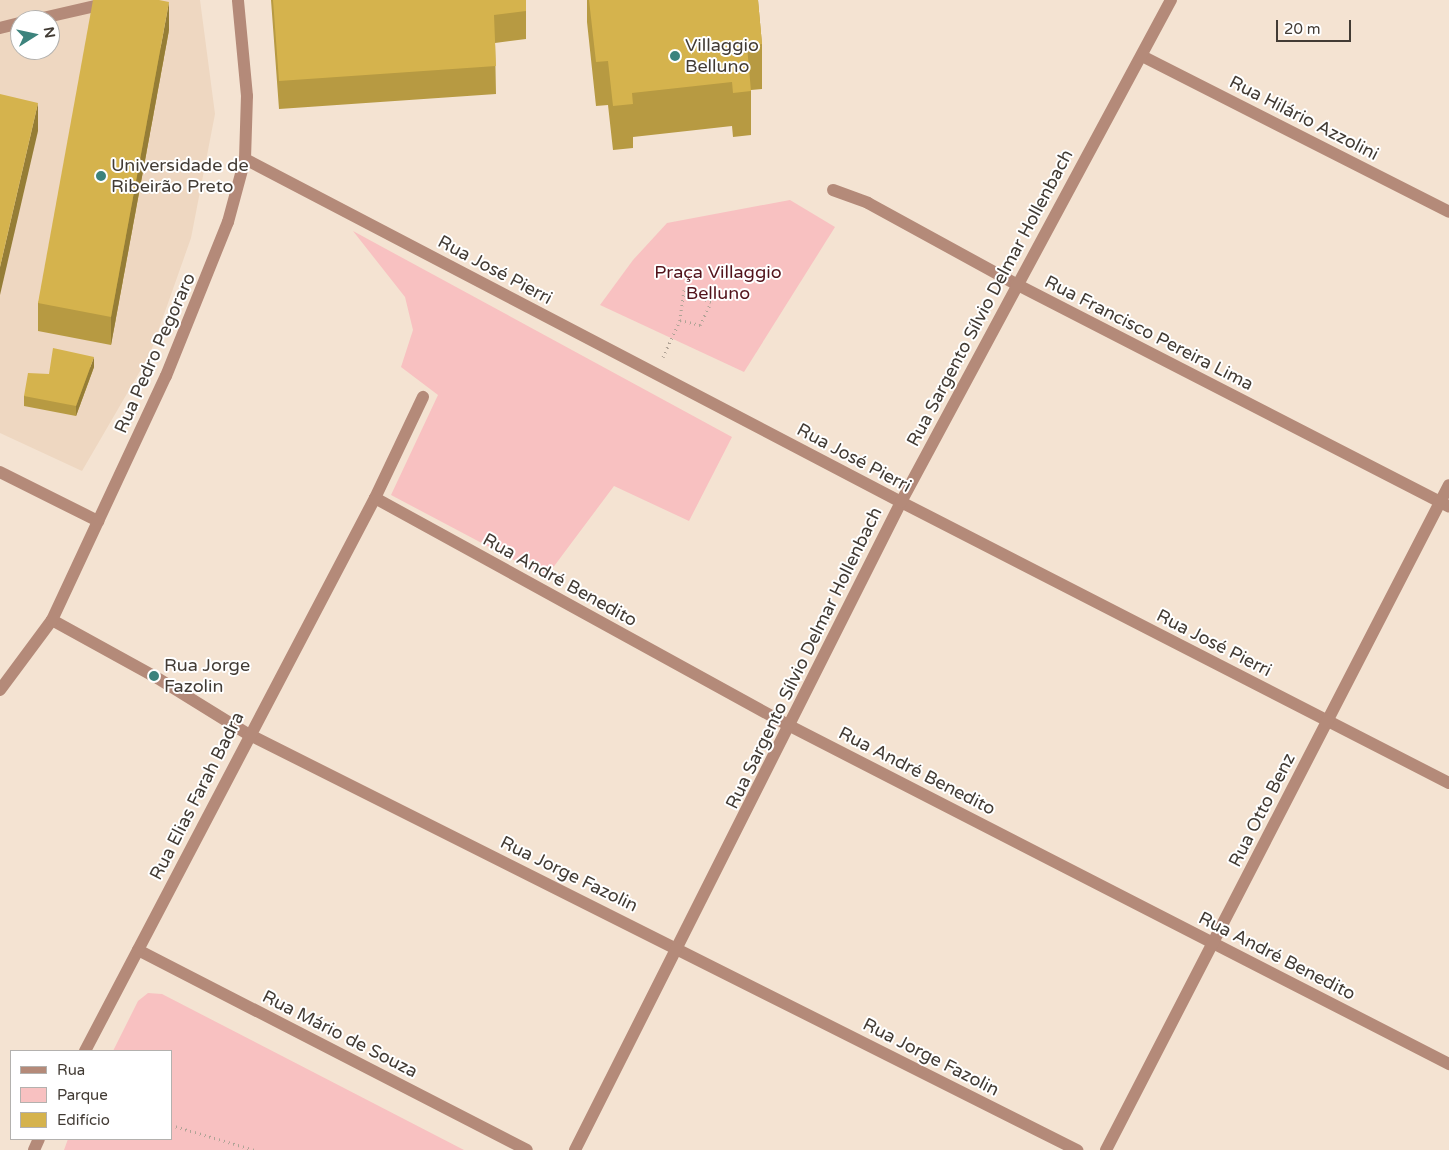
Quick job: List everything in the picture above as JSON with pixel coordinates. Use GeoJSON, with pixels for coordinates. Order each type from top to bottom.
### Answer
{"type":"FeatureCollection","features":[{"type":"Feature","properties":{"kind":"street"},"geometry":{"type":"LineString","coordinates":[[60,14],[121,0]]}},
{"type":"Feature","properties":{"kind":"street","name":"Rua Pedro Pegoraro"},"geometry":{"type":"LineString","coordinates":[[0,690],[52,620],[204,286],[228,222],[245,159],[247,96],[238,0]]}},
{"type":"Feature","properties":{"kind":"street","name":"Rua Sargento Sílvio Delmar Hollenbach"},"geometry":{"type":"LineString","coordinates":[[575,1150],[679,948],[900,502],[1171,0]]}},
{"type":"Feature","properties":{"kind":"street","name":"Rua Hilário Azzolini"},"geometry":{"type":"LineString","coordinates":[[1142,56],[1449,212]]}},
{"type":"Feature","properties":{"kind":"street","name":"Rua José Pierri"},"geometry":{"type":"LineString","coordinates":[[245,159],[900,502],[1328,720],[1449,784]]}},
{"type":"Feature","properties":{"kind":"street","name":"Rua Francisco Pereira Lima"},"geometry":{"type":"LineString","coordinates":[[833,190],[868,203],[1016,284],[1444,505]]}},
{"type":"Feature","properties":{"kind":"street","name":"Rua Elias Farah Badra"},"geometry":{"type":"LineString","coordinates":[[86,1050],[248,734],[375,498],[423,396]]}},
{"type":"Feature","properties":{"kind":"street"},"geometry":{"type":"LineString","coordinates":[[0,472],[98,521]]}},
{"type":"Feature","properties":{"kind":"street","name":"Rua Otto Benz"},"geometry":{"type":"LineString","coordinates":[[1106,1150],[1328,720],[1444,505],[1449,485]]}},
{"type":"Feature","properties":{"kind":"street","name":"Rua André Benedito"},"geometry":{"type":"LineString","coordinates":[[375,498],[790,726],[1449,1064]]}},
{"type":"Feature","properties":{"kind":"street","name":"Rua Jorge Fazolin"},"geometry":{"type":"LineString","coordinates":[[52,620],[154,676],[248,734],[679,948],[1077,1150]]}},
{"type":"Feature","properties":{"kind":"street","name":"Rua Mário de Souza"},"geometry":{"type":"LineString","coordinates":[[138,950],[527,1150]]}},
{"type":"Feature","properties":{"kind":"path"},"geometry":{"type":"LineString","coordinates":[[655,374],[680,320],[684,290],[711,302],[700,325],[680,320]]}},
{"type":"Feature","properties":{"kind":"path"},"geometry":{"type":"LineString","coordinates":[[172,1125],[255,1150]]}},
{"type":"Feature","properties":{"kind":"shaded area","name":"Universidade de Ribeirão Preto"},"geometry":{"type":"Polygon","coordinates":[[[0,0],[200,0],[215,114],[191,238],[150,354],[82,471],[0,433],[0,0]]]}},
{"type":"Feature","properties":{"kind":"green space","name":"Praça Villaggio Belluno"},"geometry":{"type":"Polygon","coordinates":[[[790,200],[835,227],[744,372],[600,305],[633,260],[667,223],[790,200]]]}},
{"type":"Feature","properties":{"kind":"green space"},"geometry":{"type":"Polygon","coordinates":[[[353,231],[732,437],[689,521],[614,486],[546,577],[391,495],[438,395],[401,367],[413,330],[405,297],[353,231]]]}},
{"type":"Feature","properties":{"kind":"green space"},"geometry":{"type":"Polygon","coordinates":[[[148,993],[162,994],[464,1150],[64,1150],[68,1140],[172,1140],[172,1050],[114,1050],[138,1001],[148,993]]]}},
{"type":"Feature","properties":{"kind":"building"},"geometry":{"type":"Polygon","coordinates":[[[93,0],[159,0],[169,2],[111,317],[38,303],[93,0]]]}},
{"type":"Feature","properties":{"kind":"building"},"geometry":{"type":"Polygon","coordinates":[[[273,0],[526,0],[526,11],[494,15],[496,66],[279,81],[273,0]]]}},
{"type":"Feature","properties":{"kind":"building","name":"Villaggio Belluno"},"geometry":{"type":"Polygon","coordinates":[[[589,0],[758,0],[762,44],[747,46],[751,91],[733,93],[732,82],[632,93],[633,104],[613,106],[608,61],[596,62],[589,0]]]}},
{"type":"Feature","properties":{"kind":"building"},"geometry":{"type":"Polygon","coordinates":[[[0,94],[38,103],[0,267],[0,94]]]}},
{"type":"Feature","properties":{"kind":"building"},"geometry":{"type":"Polygon","coordinates":[[[53,348],[94,357],[76,406],[24,396],[28,373],[49,374],[53,348]]]}},
{"type":"Feature","properties":{"kind":"place","name":"Villaggio Belluno"},"geometry":{"type":"Point","coordinates":[675,56]}},
{"type":"Feature","properties":{"kind":"place","name":"Universidade de Ribeirão Preto"},"geometry":{"type":"Point","coordinates":[101,176]}},
{"type":"Feature","properties":{"kind":"place","name":"Rua Jorge Fazolin"},"geometry":{"type":"Point","coordinates":[154,676]}}]}
